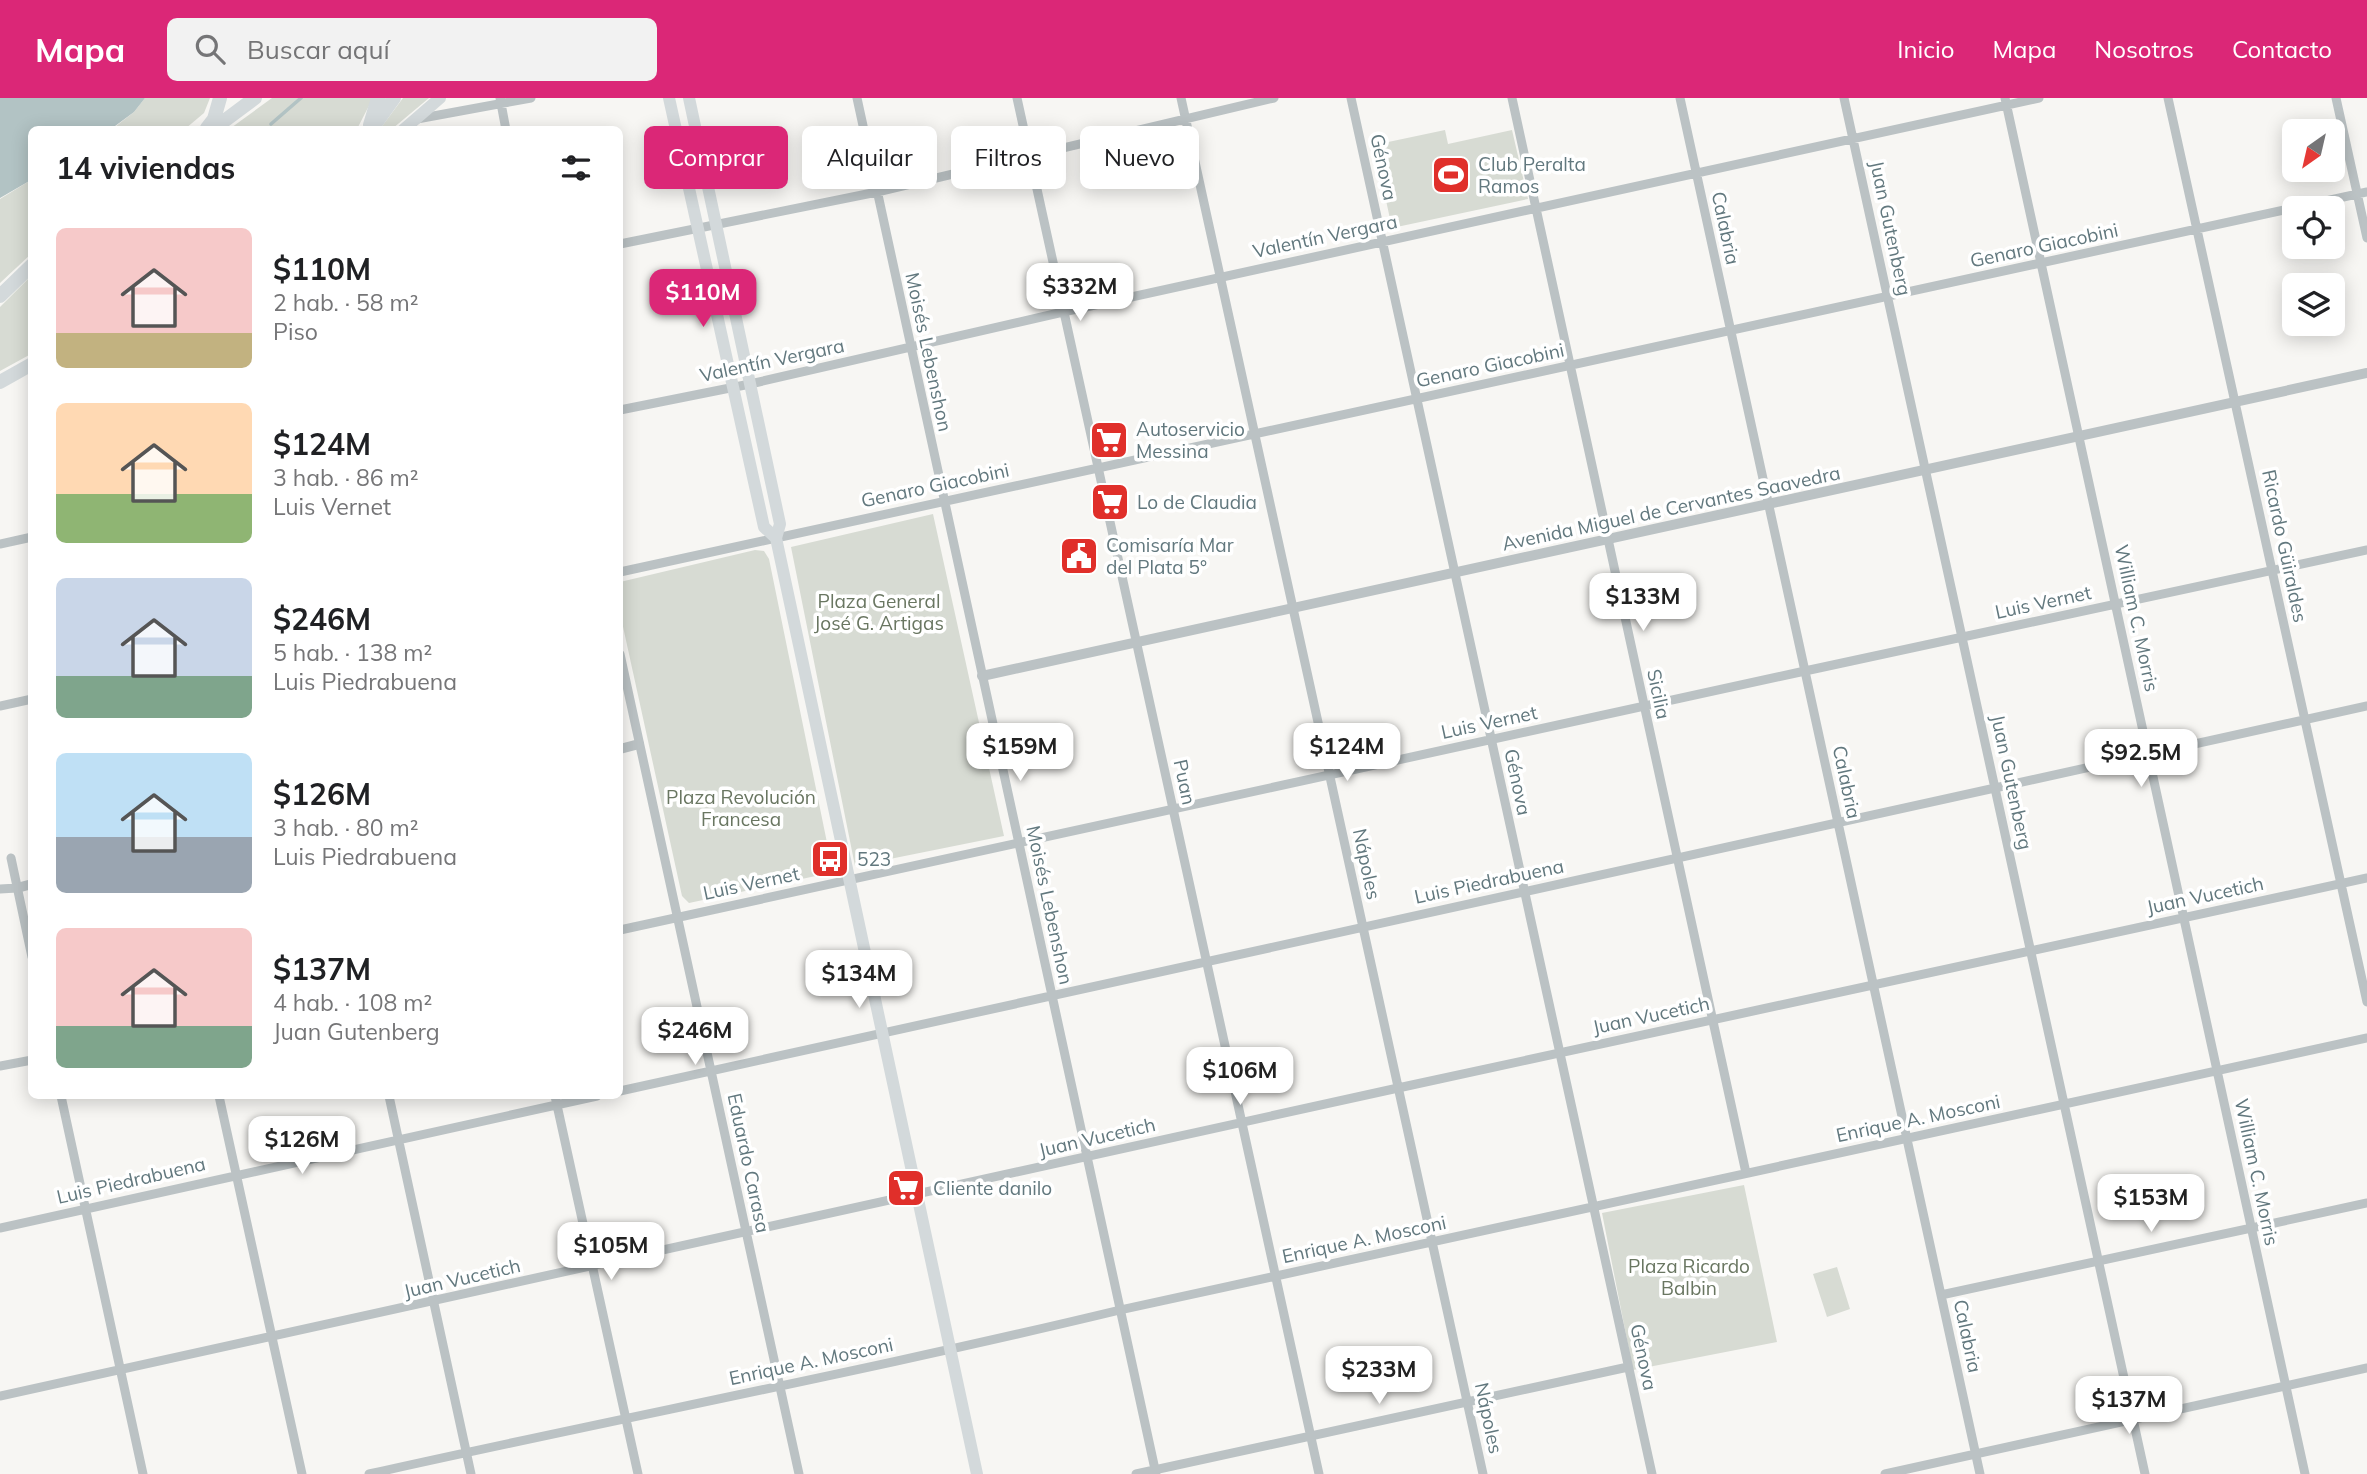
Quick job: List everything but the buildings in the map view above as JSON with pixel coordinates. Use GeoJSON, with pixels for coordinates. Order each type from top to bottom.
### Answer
{"type":"FeatureCollection","features":[{"type":"Feature","properties":{"kind":"main road"},"geometry":{"type":"LineString","coordinates":[[211,126],[220,98]]}},
{"type":"Feature","properties":{"kind":"main road"},"geometry":{"type":"LineString","coordinates":[[215,126],[255,98]]}},
{"type":"Feature","properties":{"kind":"main road"},"geometry":{"type":"LineString","coordinates":[[371,126],[378,98]]}},
{"type":"Feature","properties":{"kind":"main road"},"geometry":{"type":"LineString","coordinates":[[373,126],[394,98]]}},
{"type":"Feature","properties":{"kind":"main road"},"geometry":{"type":"LineString","coordinates":[[408,126],[440,98]]}},
{"type":"Feature","properties":{"kind":"main road"},"geometry":{"type":"LineString","coordinates":[[669,98],[764,527],[776,538]]}},
{"type":"Feature","properties":{"kind":"main road"},"geometry":{"type":"LineString","coordinates":[[690,98],[780,524],[776,538],[977,1474]]}},
{"type":"Feature","properties":{"kind":"main road"},"geometry":{"type":"LineString","coordinates":[[1,295],[28,269]]}},
{"type":"Feature","properties":{"kind":"main road"},"geometry":{"type":"LineString","coordinates":[[0,382],[28,366]]}},
{"type":"Feature","properties":{"kind":"street"},"geometry":{"type":"LineString","coordinates":[[416,119],[500,101],[531,98]]}},
{"type":"Feature","properties":{"kind":"street","name":"Moisés Lebenshon"},"geometry":{"type":"LineString","coordinates":[[857,98],[909,347],[1156,1472]]}},
{"type":"Feature","properties":{"kind":"street","name":"Puan"},"geometry":{"type":"LineString","coordinates":[[1017,98],[1023,126]]}},
{"type":"Feature","properties":{"kind":"street","name":"Nápoles"},"geometry":{"type":"LineString","coordinates":[[1181,98],[1483,1474]]}},
{"type":"Feature","properties":{"kind":"street"},"geometry":{"type":"LineString","coordinates":[[1066,147],[1274,98]]}},
{"type":"Feature","properties":{"kind":"street","name":"Génova"},"geometry":{"type":"LineString","coordinates":[[1351,98],[1652,1474]]}},
{"type":"Feature","properties":{"kind":"street","name":"Sicilia"},"geometry":{"type":"LineString","coordinates":[[1512,98],[1746,1173]]}},
{"type":"Feature","properties":{"kind":"street","name":"Calabria"},"geometry":{"type":"LineString","coordinates":[[1680,98],[1980,1474]]}},
{"type":"Feature","properties":{"kind":"street","name":"Juan Gutenberg"},"geometry":{"type":"LineString","coordinates":[[1844,98],[2145,1474]]}},
{"type":"Feature","properties":{"kind":"street","name":"Valentín Vergara"},"geometry":{"type":"LineString","coordinates":[[623,409],[750,384],[1220,277],[1853,139],[2006,102],[2039,98]]}},
{"type":"Feature","properties":{"kind":"street","name":"Ricardo Güiraldes"},"geometry":{"type":"LineString","coordinates":[[2168,98],[2367,1002]]}},
{"type":"Feature","properties":{"kind":"street"},"geometry":{"type":"LineString","coordinates":[[2336,98],[2362,193],[2367,239]]}},
{"type":"Feature","properties":{"kind":"street"},"geometry":{"type":"LineString","coordinates":[[500,101],[505,126]]}},
{"type":"Feature","properties":{"kind":"street","name":"William C. Morris"},"geometry":{"type":"LineString","coordinates":[[2006,102],[2305,1474]]}},
{"type":"Feature","properties":{"kind":"street"},"geometry":{"type":"LineString","coordinates":[[623,243],[951,175]]}},
{"type":"Feature","properties":{"kind":"street","name":"Puan"},"geometry":{"type":"LineString","coordinates":[[1037,189],[1319,1474]]}},
{"type":"Feature","properties":{"kind":"street","name":"Genaro Giacobini"},"geometry":{"type":"LineString","coordinates":[[623,571],[2362,193]]}},
{"type":"Feature","properties":{"kind":"street","name":"Avenida Miguel de Cervantes Saavedra"},"geometry":{"type":"LineString","coordinates":[[982,676],[2367,373]]}},
{"type":"Feature","properties":{"kind":"street"},"geometry":{"type":"LineString","coordinates":[[0,544],[28,538]]}},
{"type":"Feature","properties":{"kind":"street","name":"Luis Vernet"},"geometry":{"type":"LineString","coordinates":[[623,929],[1805,670],[2367,550]]}},
{"type":"Feature","properties":{"kind":"street","name":"Eduardo Carasa"},"geometry":{"type":"LineString","coordinates":[[623,668],[799,1474]]}},
{"type":"Feature","properties":{"kind":"street"},"geometry":{"type":"LineString","coordinates":[[0,706],[28,700]]}},
{"type":"Feature","properties":{"kind":"street","name":"Luis Piedrabuena"},"geometry":{"type":"LineString","coordinates":[[623,1090],[2367,706]]}},
{"type":"Feature","properties":{"kind":"street"},"geometry":{"type":"LineString","coordinates":[[623,748],[639,744]]}},
{"type":"Feature","properties":{"kind":"street"},"geometry":{"type":"LineString","coordinates":[[10,858],[28,939]]}},
{"type":"Feature","properties":{"kind":"street","name":"Juan Vucetich"},"geometry":{"type":"LineString","coordinates":[[0,1396],[1242,1122],[2367,878]]}},
{"type":"Feature","properties":{"kind":"street"},"geometry":{"type":"LineString","coordinates":[[0,889],[28,885]]}},
{"type":"Feature","properties":{"kind":"street","name":"Enrique A. Mosconi"},"geometry":{"type":"LineString","coordinates":[[369,1474],[779,1385],[951,1351],[1121,1310],[2367,1038]]}},
{"type":"Feature","properties":{"kind":"street"},"geometry":{"type":"LineString","coordinates":[[0,1066],[28,1061]]}},
{"type":"Feature","properties":{"kind":"street"},"geometry":{"type":"LineString","coordinates":[[62,1099],[143,1474]]}},
{"type":"Feature","properties":{"kind":"street"},"geometry":{"type":"LineString","coordinates":[[220,1099],[302,1474]]}},
{"type":"Feature","properties":{"kind":"street"},"geometry":{"type":"LineString","coordinates":[[390,1099],[471,1474]]}},
{"type":"Feature","properties":{"kind":"street"},"geometry":{"type":"LineString","coordinates":[[556,1100],[638,1474]]}},
{"type":"Feature","properties":{"kind":"street","name":"Luis Piedrabuena"},"geometry":{"type":"LineString","coordinates":[[0,1228],[399,1140],[556,1100]]}},
{"type":"Feature","properties":{"kind":"street"},"geometry":{"type":"LineString","coordinates":[[1941,1295],[2367,1203]]}},
{"type":"Feature","properties":{"kind":"street"},"geometry":{"type":"LineString","coordinates":[[1136,1474],[1156,1472],[1628,1367]]}},
{"type":"Feature","properties":{"kind":"street"},"geometry":{"type":"LineString","coordinates":[[1885,1474],[2367,1368]]}},
{"type":"Feature","properties":{"kind":"green space"},"geometry":{"type":"Polygon","coordinates":[[[145,98],[210,98],[204,113],[189,126],[116,126],[134,112],[145,98]]]}},
{"type":"Feature","properties":{"kind":"green space"},"geometry":{"type":"Polygon","coordinates":[[[272,98],[373,98],[359,126],[234,126],[272,98]]]}},
{"type":"Feature","properties":{"kind":"green space"},"geometry":{"type":"Polygon","coordinates":[[[403,98],[429,98],[396,126],[382,126],[403,98]]]}},
{"type":"Feature","properties":{"kind":"green space","name":"Club Peralta Ramos"},"geometry":{"type":"Polygon","coordinates":[[[1445,130],[1448,144],[1512,130],[1528,199],[1392,228],[1374,145],[1445,130]]]}},
{"type":"Feature","properties":{"kind":"green space"},"geometry":{"type":"Polygon","coordinates":[[[28,182],[28,257],[0,283],[0,199],[28,182]]]}},
{"type":"Feature","properties":{"kind":"green space"},"geometry":{"type":"Polygon","coordinates":[[[28,279],[28,356],[0,371],[0,307],[28,279]]]}},
{"type":"Feature","properties":{"kind":"green space","name":"Plaza General José G. Artigas"},"geometry":{"type":"Polygon","coordinates":[[[933,514],[1004,836],[855,866],[791,547],[933,514]]]}},
{"type":"Feature","properties":{"kind":"green space","name":"Plaza Revolución Francesa"},"geometry":{"type":"Polygon","coordinates":[[[755,550],[764,551],[769,559],[832,867],[825,874],[689,903],[682,896],[623,627],[623,581],[755,550]]]}},
{"type":"Feature","properties":{"kind":"green space","name":"Plaza Ricardo Balbin"},"geometry":{"type":"Polygon","coordinates":[[[1744,1185],[1777,1342],[1633,1370],[1602,1213],[1744,1185]]]}},
{"type":"Feature","properties":{"kind":"green space"},"geometry":{"type":"Polygon","coordinates":[[[1837,1267],[1850,1309],[1827,1317],[1813,1274],[1837,1267]]]}},
{"type":"Feature","properties":{"kind":"shaded area"},"geometry":{"type":"Polygon","coordinates":[[[0,98],[145,98],[134,112],[115,126],[28,126],[28,182],[0,198],[0,98]]]}},
{"type":"Feature","properties":{"kind":"waterway"},"geometry":{"type":"LineString","coordinates":[[271,124],[301,98]]}},
{"type":"Feature","properties":{"kind":"place","name":"Club Peralta Ramos"},"geometry":{"type":"Point","coordinates":[1451,175]}},
{"type":"Feature","properties":{"kind":"place","name":"Autoservicio Messina"},"geometry":{"type":"Point","coordinates":[1109,440]}},
{"type":"Feature","properties":{"kind":"place","name":"Lo de Claudia"},"geometry":{"type":"Point","coordinates":[1110,502]}},
{"type":"Feature","properties":{"kind":"place","name":"Comisaría Mar del Plata 5°"},"geometry":{"type":"Point","coordinates":[1079,556]}},
{"type":"Feature","properties":{"kind":"place","name":"523"},"geometry":{"type":"Point","coordinates":[830,859]}},
{"type":"Feature","properties":{"kind":"place","name":"Cliente danilo"},"geometry":{"type":"Point","coordinates":[906,1188]}}]}
